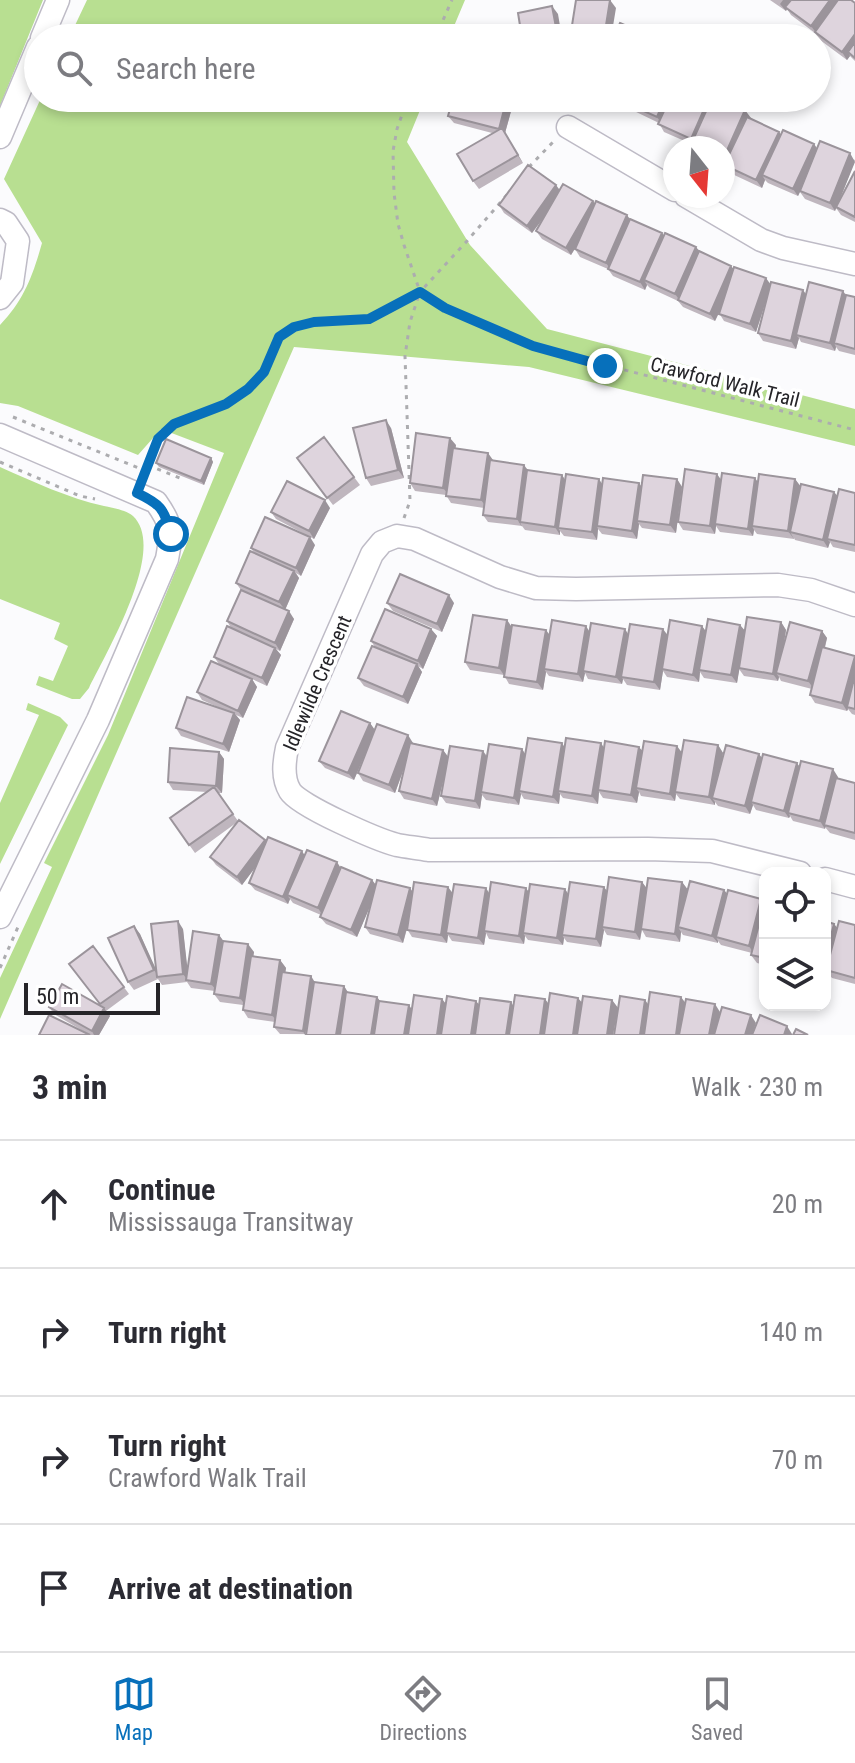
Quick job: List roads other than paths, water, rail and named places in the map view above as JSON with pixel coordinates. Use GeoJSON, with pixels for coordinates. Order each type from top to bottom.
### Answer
{"type":"FeatureCollection","features":[{"type":"Feature","properties":{"kind":"street"},"geometry":{"type":"LineString","coordinates":[[48,24],[58,0]]}},
{"type":"Feature","properties":{"kind":"street"},"geometry":{"type":"LineString","coordinates":[[0,137],[24,80]]}},
{"type":"Feature","properties":{"kind":"street"},"geometry":{"type":"LineString","coordinates":[[568,127],[663,183]]}},
{"type":"Feature","properties":{"kind":"street"},"geometry":{"type":"LineString","coordinates":[[706,208],[761,240],[855,264]]}},
{"type":"Feature","properties":{"kind":"street"},"geometry":{"type":"LineString","coordinates":[[0,220],[6,223],[18,241],[12,283],[0,298]]}},
{"type":"Feature","properties":{"kind":"street"},"geometry":{"type":"LineString","coordinates":[[0,435],[156,502],[167,517],[171,534],[167,559],[98,720],[0,917]]}},
{"type":"Feature","properties":{"kind":"street","name":"Idlewilde Crescent"},"geometry":{"type":"LineString","coordinates":[[776,867],[712,851],[429,850],[396,845],[311,808],[291,793],[284,763],[287,748],[372,554],[382,542],[397,536],[415,539],[500,577],[536,588],[778,585],[811,590],[855,605]]}},
{"type":"Feature","properties":{"kind":"street"},"geometry":{"type":"LineString","coordinates":[[831,881],[855,887]]}}]}
